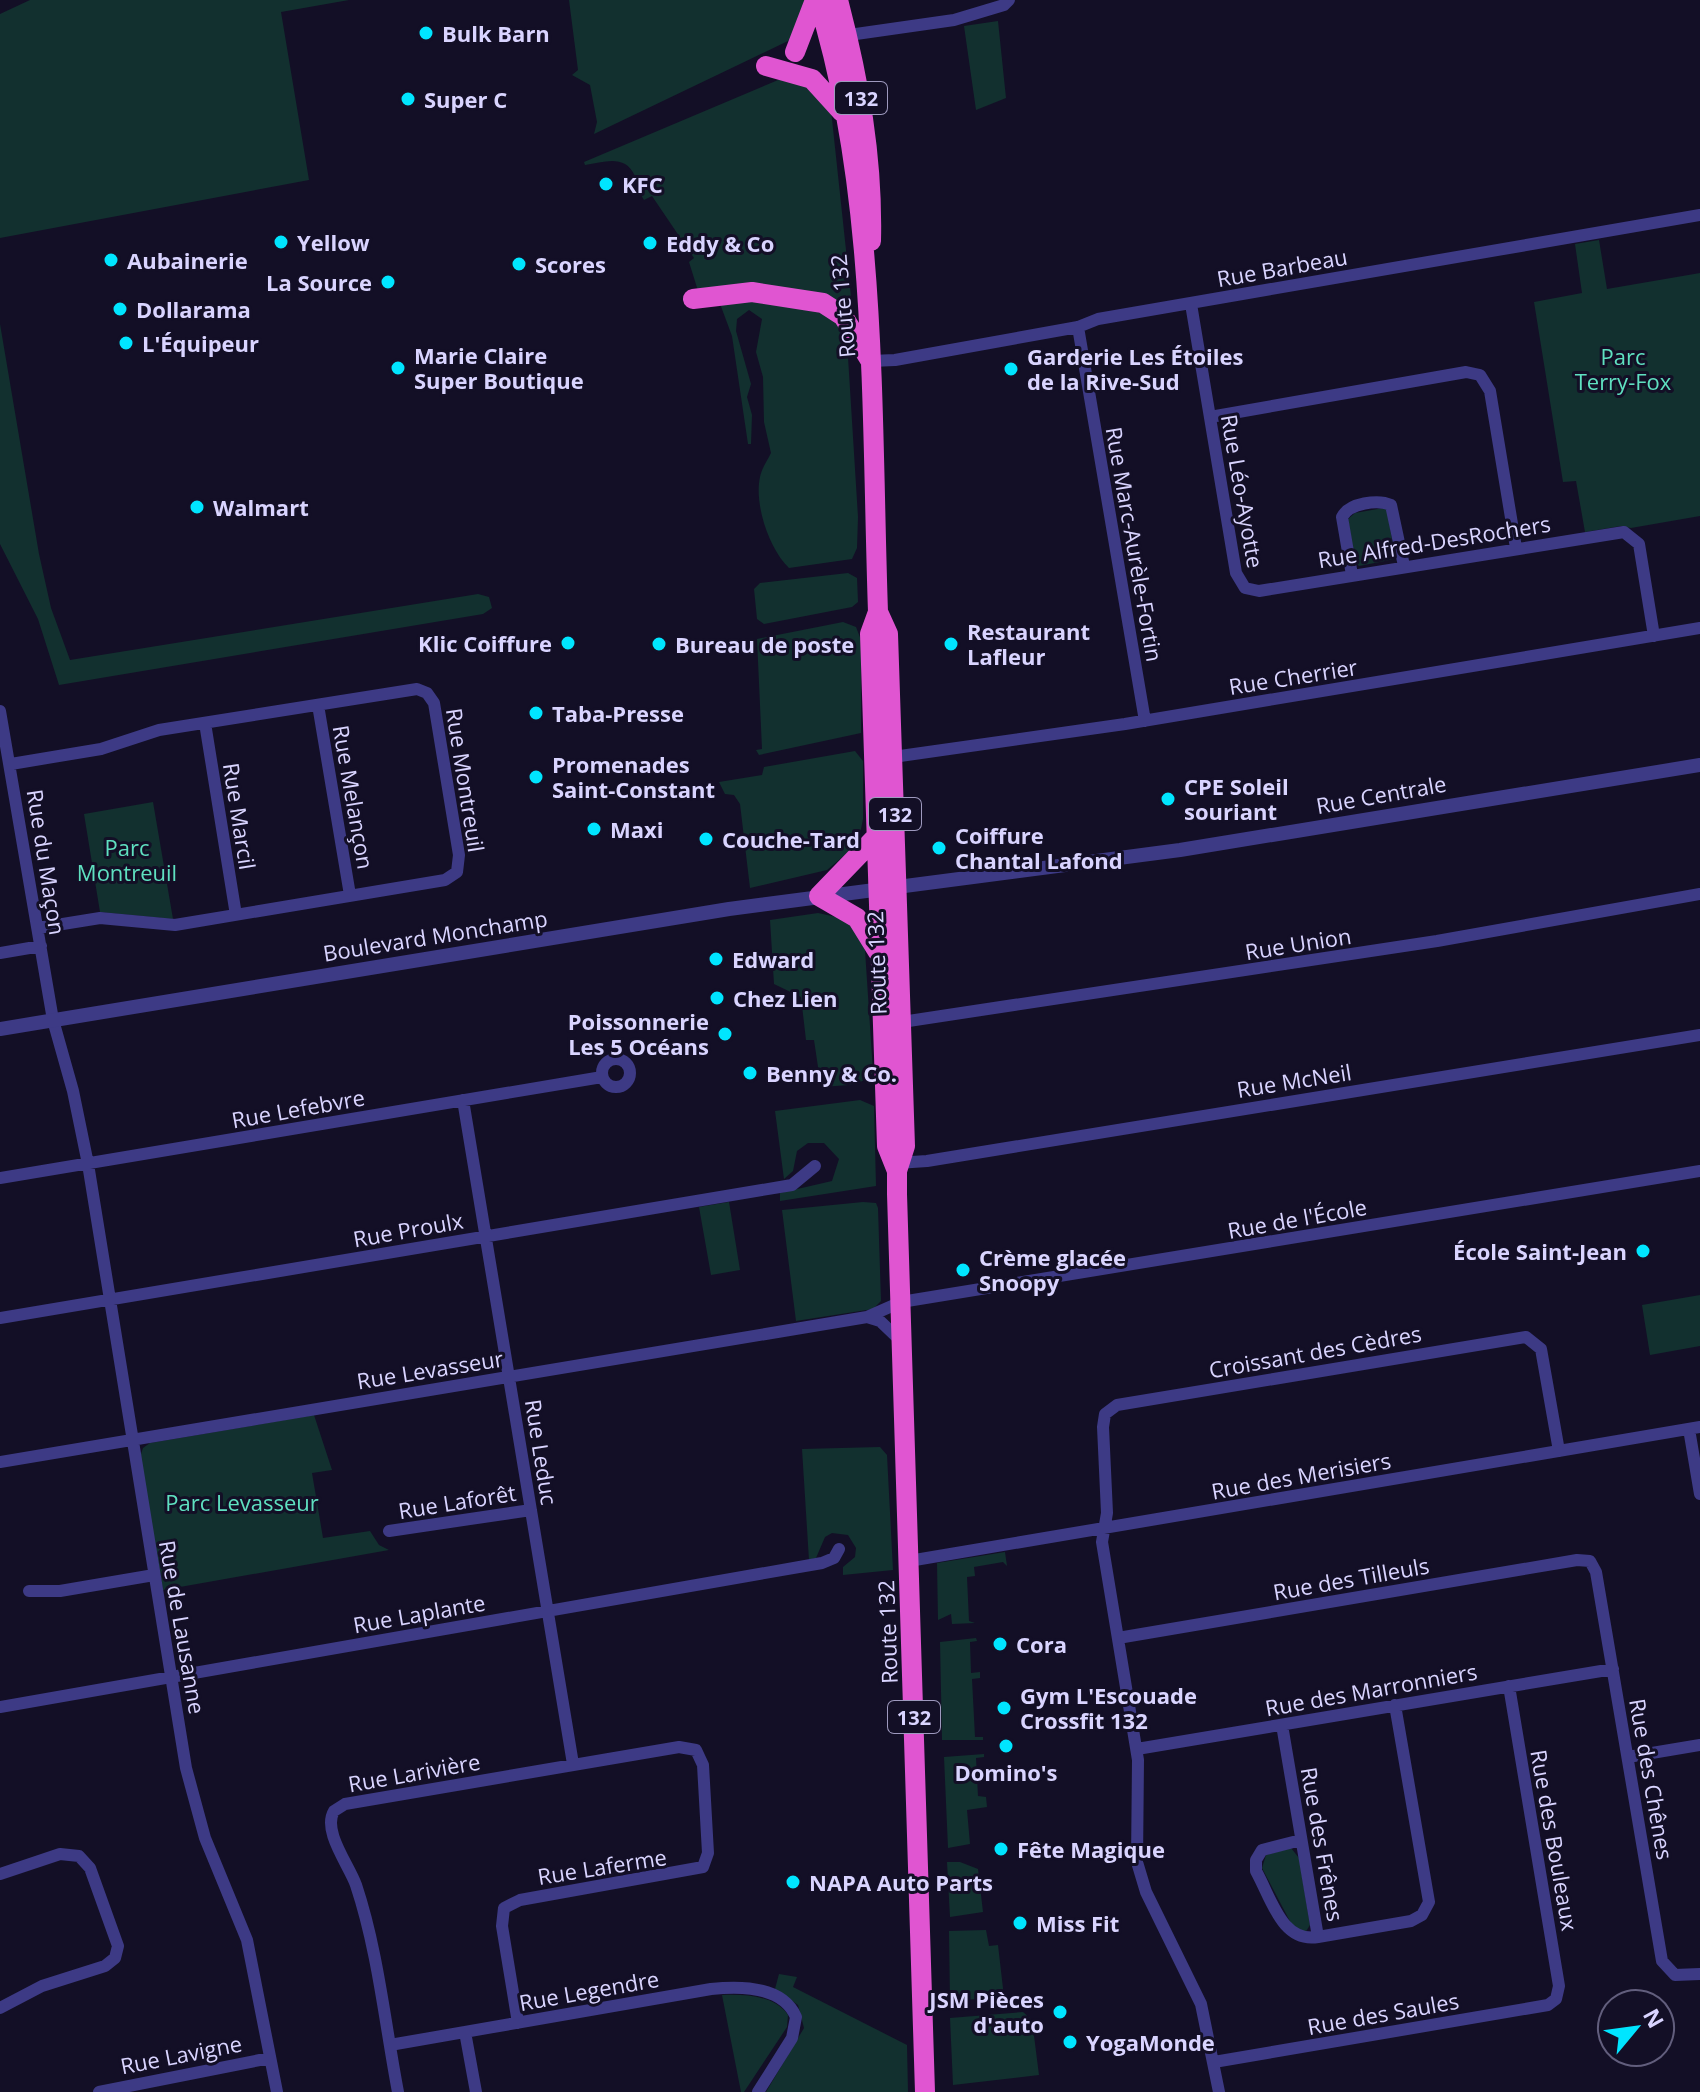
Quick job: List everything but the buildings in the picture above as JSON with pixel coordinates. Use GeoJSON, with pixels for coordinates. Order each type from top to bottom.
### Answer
{"type":"FeatureCollection","features":[{"type":"Feature","properties":{"kind":"highway","name":"Route 132"},"geometry":{"type":"LineString","coordinates":[[816,0],[838,37],[870,162],[870,313],[878,612],[870,634],[875,838],[888,888],[902,1022],[905,1146],[897,1165],[925,2092]]}},
{"type":"Feature","properties":{"kind":"highway"},"geometry":{"type":"LineString","coordinates":[[795,52],[816,0]]}},
{"type":"Feature","properties":{"kind":"highway","name":"Route 132"},"geometry":{"type":"LineString","coordinates":[[838,0],[844,115],[870,313]]}},
{"type":"Feature","properties":{"kind":"highway"},"geometry":{"type":"LineString","coordinates":[[766,66],[812,79],[844,115]]}},
{"type":"Feature","properties":{"kind":"highway"},"geometry":{"type":"LineString","coordinates":[[693,299],[752,292],[823,303],[843,316],[871,361]]}},
{"type":"Feature","properties":{"kind":"highway","name":"Route 132"},"geometry":{"type":"LineString","coordinates":[[878,612],[888,634],[893,757],[888,888],[880,956],[887,1146],[897,1165]]}},
{"type":"Feature","properties":{"kind":"highway"},"geometry":{"type":"LineString","coordinates":[[875,838],[819,896],[857,918],[880,956]]}},
{"type":"Feature","properties":{"kind":"street"},"geometry":{"type":"LineString","coordinates":[[838,37],[954,20],[1004,5],[1009,0]]}},
{"type":"Feature","properties":{"kind":"street","name":"Rue Barbeau"},"geometry":{"type":"LineString","coordinates":[[871,361],[1078,327],[1091,321],[1700,215]]}},
{"type":"Feature","properties":{"kind":"street","name":"Rue Léo-Ayotte"},"geometry":{"type":"LineString","coordinates":[[1191,304],[1236,573],[1245,588]]}},
{"type":"Feature","properties":{"kind":"street","name":"Rue Marc-Aurèle-Fortin"},"geometry":{"type":"LineString","coordinates":[[1078,327],[1145,721]]}},
{"type":"Feature","properties":{"kind":"street"},"geometry":{"type":"LineString","coordinates":[[1210,417],[1466,372],[1480,375],[1490,391],[1516,548]]}},
{"type":"Feature","properties":{"kind":"street"},"geometry":{"type":"LineString","coordinates":[[1352,575],[1342,517],[1352,507],[1384,502],[1391,505],[1404,566]]}},
{"type":"Feature","properties":{"kind":"street","name":"Rue Alfred-DesRochers"},"geometry":{"type":"LineString","coordinates":[[1245,588],[1259,591],[1619,531],[1630,534],[1640,550],[1654,636]]}},
{"type":"Feature","properties":{"kind":"street","name":"Rue Cherrier"},"geometry":{"type":"LineString","coordinates":[[893,757],[1145,721],[1700,628]]}},
{"type":"Feature","properties":{"kind":"street","name":"Rue Montreuil"},"geometry":{"type":"LineString","coordinates":[[11,764],[101,749],[142,734],[417,689],[431,697],[435,711],[459,867],[445,880],[175,925],[100,918],[38,928]]}},
{"type":"Feature","properties":{"kind":"street","name":"Rue Melançon"},"geometry":{"type":"LineString","coordinates":[[318,705],[350,895]]}},
{"type":"Feature","properties":{"kind":"street","name":"Rue du Maçon"},"geometry":{"type":"LineString","coordinates":[[0,711],[53,1020]]}},
{"type":"Feature","properties":{"kind":"street","name":"Rue Marcil"},"geometry":{"type":"LineString","coordinates":[[205,723],[236,915]]}},
{"type":"Feature","properties":{"kind":"street","name":"Rue Centrale"},"geometry":{"type":"LineString","coordinates":[[888,888],[1180,850],[1700,765]]}},
{"type":"Feature","properties":{"kind":"street","name":"Boulevard Monchamp"},"geometry":{"type":"LineString","coordinates":[[0,1029],[819,896],[888,888]]}},
{"type":"Feature","properties":{"kind":"street","name":"Rue Union"},"geometry":{"type":"LineString","coordinates":[[902,1022],[1426,943],[1700,894]]}},
{"type":"Feature","properties":{"kind":"street"},"geometry":{"type":"LineString","coordinates":[[0,953],[41,946]]}},
{"type":"Feature","properties":{"kind":"street","name":"Rue de Lausanne"},"geometry":{"type":"LineString","coordinates":[[53,1020],[73,1091],[88,1164],[193,1799],[210,1853],[243,1927],[277,2092]]}},
{"type":"Feature","properties":{"kind":"street","name":"Rue McNeil"},"geometry":{"type":"LineString","coordinates":[[897,1165],[1700,1035]]}},
{"type":"Feature","properties":{"kind":"street","name":"Rue Lefebvre"},"geometry":{"type":"LineString","coordinates":[[0,1178],[602,1077]]}},
{"type":"Feature","properties":{"kind":"street","name":"Rue Leduc"},"geometry":{"type":"LineString","coordinates":[[463,1100],[573,1764]]}},
{"type":"Feature","properties":{"kind":"street","name":"Rue Proulx"},"geometry":{"type":"LineString","coordinates":[[0,1318],[792,1185],[815,1166]]}},
{"type":"Feature","properties":{"kind":"street","name":"Rue de l'École"},"geometry":{"type":"LineString","coordinates":[[901,1302],[1700,1171]]}},
{"type":"Feature","properties":{"kind":"street","name":"Rue Levasseur"},"geometry":{"type":"LineString","coordinates":[[0,1462],[867,1317],[901,1302]]}},
{"type":"Feature","properties":{"kind":"street"},"geometry":{"type":"LineString","coordinates":[[867,1317],[880,1321],[902,1342]]}},
{"type":"Feature","properties":{"kind":"street","name":"Croissant des Cèdres"},"geometry":{"type":"LineString","coordinates":[[1104,1529],[1107,1513],[1103,1420],[1113,1407],[1478,1343],[1526,1337],[1537,1343],[1543,1357],[1559,1451]]}},
{"type":"Feature","properties":{"kind":"street"},"geometry":{"type":"LineString","coordinates":[[1695,1428],[1700,1494]]}},
{"type":"Feature","properties":{"kind":"street","name":"Rue des Merisiers"},"geometry":{"type":"LineString","coordinates":[[909,1561],[1695,1428]]}},
{"type":"Feature","properties":{"kind":"street","name":"Rue Laforêt"},"geometry":{"type":"LineString","coordinates":[[389,1531],[531,1510]]}},
{"type":"Feature","properties":{"kind":"street"},"geometry":{"type":"LineString","coordinates":[[1104,1529],[1103,1548],[1137,1749],[1135,1838],[1140,1873],[1196,1992],[1219,2092]]}},
{"type":"Feature","properties":{"kind":"street","name":"Rue Laplante"},"geometry":{"type":"LineString","coordinates":[[0,1707],[822,1563],[834,1558],[839,1549]]}},
{"type":"Feature","properties":{"kind":"street","name":"Rue des Tilleuls"},"geometry":{"type":"LineString","coordinates":[[1118,1638],[1577,1560],[1590,1561]]}},
{"type":"Feature","properties":{"kind":"street","name":"Rue des Chênes"},"geometry":{"type":"LineString","coordinates":[[1590,1561],[1596,1572],[1662,1961],[1675,1975],[1700,1974]]}},
{"type":"Feature","properties":{"kind":"street"},"geometry":{"type":"LineString","coordinates":[[29,1591],[60,1591],[154,1575]]}},
{"type":"Feature","properties":{"kind":"street","name":"Rue des Marronniers"},"geometry":{"type":"LineString","coordinates":[[1137,1749],[1613,1669]]}},
{"type":"Feature","properties":{"kind":"street","name":"Rue des Bouleaux"},"geometry":{"type":"LineString","coordinates":[[1509,1686],[1559,1986],[1556,1999]]}},
{"type":"Feature","properties":{"kind":"street","name":"Rue des Frênes"},"geometry":{"type":"LineString","coordinates":[[1282,1725],[1318,1937],[1411,1921],[1426,1911],[1428,1898],[1395,1705]]}},
{"type":"Feature","properties":{"kind":"street"},"geometry":{"type":"LineString","coordinates":[[1628,1757],[1700,1745]]}},
{"type":"Feature","properties":{"kind":"street","name":"Rue Larivière"},"geometry":{"type":"LineString","coordinates":[[398,2092],[364,1913],[352,1875],[330,1828],[331,1815],[345,1804],[679,1747],[696,1750]]}},
{"type":"Feature","properties":{"kind":"street","name":"Rue Laferme"},"geometry":{"type":"LineString","coordinates":[[518,2023],[502,1926],[504,1908],[520,1900],[703,1867],[708,1853],[703,1765],[696,1750]]}},
{"type":"Feature","properties":{"kind":"street"},"geometry":{"type":"LineString","coordinates":[[1301,1840],[1262,1850],[1256,1860],[1256,1871],[1290,1933],[1298,1938],[1318,1937]]}},
{"type":"Feature","properties":{"kind":"street"},"geometry":{"type":"LineString","coordinates":[[0,1874],[60,1854],[79,1856],[90,1868],[118,1946],[115,1958],[105,1966],[42,1986],[0,2008]]}},
{"type":"Feature","properties":{"kind":"street","name":"Rue Legendre"},"geometry":{"type":"LineString","coordinates":[[390,2045],[725,1988],[767,1993],[792,2008],[796,2017],[795,2031],[758,2092]]}},
{"type":"Feature","properties":{"kind":"street","name":"Rue des Saules"},"geometry":{"type":"LineString","coordinates":[[1214,2062],[1548,2005],[1556,1999]]}},
{"type":"Feature","properties":{"kind":"street"},"geometry":{"type":"LineString","coordinates":[[465,2032],[476,2092]]}},
{"type":"Feature","properties":{"kind":"street","name":"Rue Lavigne"},"geometry":{"type":"LineString","coordinates":[[99,2092],[270,2058]]}},
{"type":"Feature","properties":{"kind":"green space"},"geometry":{"type":"Polygon","coordinates":[[[30,0],[349,0],[281,12],[309,180],[0,238],[0,14],[30,0]]]}},
{"type":"Feature","properties":{"kind":"green space"},"geometry":{"type":"Polygon","coordinates":[[[569,0],[804,0],[804,5],[800,22],[788,41],[594,134],[597,122],[590,85],[572,75],[578,70],[569,0]]]}},
{"type":"Feature","properties":{"kind":"green space"},"geometry":{"type":"Polygon","coordinates":[[[998,21],[1006,98],[976,110],[964,26],[998,21]]]}},
{"type":"Feature","properties":{"kind":"green space"},"geometry":{"type":"Polygon","coordinates":[[[783,78],[804,81],[831,110],[852,306],[845,310],[699,294],[689,262],[694,258],[652,196],[644,200],[631,169],[620,162],[585,165],[584,162],[783,78]]]}},
{"type":"Feature","properties":{"kind":"green space","name":"Parc Terry-Fox"},"geometry":{"type":"Polygon","coordinates":[[[1599,240],[1607,289],[1700,273],[1700,516],[1585,532],[1576,481],[1563,482],[1534,302],[1582,293],[1575,244],[1599,240]]]}},
{"type":"Feature","properties":{"kind":"green space"},"geometry":{"type":"Polygon","coordinates":[[[741,298],[829,312],[847,341],[858,517],[857,548],[852,559],[789,568],[769,538],[759,500],[761,474],[771,453],[764,422],[763,377],[756,352],[762,319],[749,310],[737,319],[736,331],[751,384],[747,397],[752,415],[751,444],[748,444],[732,336],[719,301],[741,298]]]}},
{"type":"Feature","properties":{"kind":"green space"},"geometry":{"type":"Polygon","coordinates":[[[0,324],[39,554],[51,608],[70,660],[478,594],[489,597],[492,608],[483,614],[59,685],[38,619],[0,544],[0,324]]]}},
{"type":"Feature","properties":{"kind":"green space"},"geometry":{"type":"Polygon","coordinates":[[[1387,509],[1395,559],[1359,566],[1355,562],[1348,519],[1355,513],[1387,509]]]}},
{"type":"Feature","properties":{"kind":"green space"},"geometry":{"type":"Polygon","coordinates":[[[848,573],[857,578],[858,602],[852,607],[764,624],[757,619],[754,589],[760,583],[848,573]]]}},
{"type":"Feature","properties":{"kind":"green space"},"geometry":{"type":"Polygon","coordinates":[[[843,622],[856,627],[861,640],[861,733],[759,755],[756,750],[762,749],[757,639],[843,622]]]}},
{"type":"Feature","properties":{"kind":"green space"},"geometry":{"type":"Polygon","coordinates":[[[855,751],[863,761],[863,819],[858,844],[827,870],[750,888],[740,804],[734,795],[725,794],[719,782],[762,775],[764,767],[855,751]]]}},
{"type":"Feature","properties":{"kind":"green space","name":"Parc Montreuil"},"geometry":{"type":"Polygon","coordinates":[[[153,802],[173,919],[100,912],[84,814],[153,802]]]}},
{"type":"Feature","properties":{"kind":"green space"},"geometry":{"type":"Polygon","coordinates":[[[818,913],[850,920],[865,950],[873,1072],[863,1081],[850,1085],[821,1087],[814,1040],[806,1040],[801,997],[774,984],[770,920],[818,913]]]}},
{"type":"Feature","properties":{"kind":"green space"},"geometry":{"type":"Polygon","coordinates":[[[860,1100],[874,1106],[876,1186],[780,1201],[780,1193],[832,1181],[839,1159],[824,1143],[808,1143],[797,1151],[793,1171],[784,1179],[775,1111],[860,1100]]]}},
{"type":"Feature","properties":{"kind":"green space"},"geometry":{"type":"Polygon","coordinates":[[[729,1202],[740,1270],[711,1275],[699,1207],[729,1202]]]}},
{"type":"Feature","properties":{"kind":"green space"},"geometry":{"type":"Polygon","coordinates":[[[876,1203],[878,1208],[881,1301],[873,1309],[796,1321],[782,1210],[876,1203]]]}},
{"type":"Feature","properties":{"kind":"green space"},"geometry":{"type":"Polygon","coordinates":[[[1700,1295],[1700,1346],[1650,1355],[1642,1305],[1700,1295]]]}},
{"type":"Feature","properties":{"kind":"green space","name":"Parc Levasseur"},"geometry":{"type":"Polygon","coordinates":[[[314,1415],[332,1470],[312,1473],[323,1538],[370,1531],[379,1545],[389,1550],[163,1590],[140,1457],[143,1448],[150,1443],[314,1415]]]}},
{"type":"Feature","properties":{"kind":"green space"},"geometry":{"type":"Polygon","coordinates":[[[880,1447],[887,1455],[893,1570],[843,1575],[843,1567],[855,1557],[856,1548],[848,1535],[832,1533],[825,1537],[816,1558],[809,1560],[802,1449],[880,1447]]]}},
{"type":"Feature","properties":{"kind":"green space"},"geometry":{"type":"Polygon","coordinates":[[[1005,1552],[1007,1566],[1003,1562],[974,1567],[975,1576],[967,1577],[969,1621],[975,1623],[952,1624],[951,1614],[938,1620],[937,1563],[1005,1552]]]}},
{"type":"Feature","properties":{"kind":"green space"},"geometry":{"type":"Polygon","coordinates":[[[976,1638],[977,1641],[970,1642],[971,1673],[980,1672],[980,1678],[972,1679],[975,1737],[983,1737],[983,1740],[942,1740],[940,1642],[976,1638]]]}},
{"type":"Feature","properties":{"kind":"green space"},"geometry":{"type":"Polygon","coordinates":[[[984,1754],[984,1757],[976,1758],[978,1796],[986,1797],[987,1807],[967,1810],[970,1844],[948,1848],[944,1757],[984,1754]]]}},
{"type":"Feature","properties":{"kind":"green space"},"geometry":{"type":"Polygon","coordinates":[[[1291,1848],[1299,1858],[1310,1925],[1305,1933],[1293,1927],[1262,1868],[1266,1855],[1291,1848]]]}},
{"type":"Feature","properties":{"kind":"green space"},"geometry":{"type":"Polygon","coordinates":[[[947,1862],[960,1862],[978,1869],[983,1912],[950,1917],[947,1862]]]}},
{"type":"Feature","properties":{"kind":"green space"},"geometry":{"type":"Polygon","coordinates":[[[986,1930],[989,1946],[998,1945],[1004,1997],[950,2001],[949,1931],[986,1930]]]}},
{"type":"Feature","properties":{"kind":"green space"},"geometry":{"type":"Polygon","coordinates":[[[779,1974],[797,1977],[793,1987],[907,2045],[908,2092],[766,2092],[804,2028],[798,2005],[775,1989],[779,1974]]]}},
{"type":"Feature","properties":{"kind":"green space"},"geometry":{"type":"Polygon","coordinates":[[[722,1995],[767,2000],[788,2015],[787,2027],[744,2092],[741,2092],[722,1995]]]}},
{"type":"Feature","properties":{"kind":"green space"},"geometry":{"type":"Polygon","coordinates":[[[1023,2012],[1032,2020],[1039,2075],[953,2085],[950,2018],[1023,2012]]]}},
{"type":"Feature","properties":{"kind":"place","name":"Bulk Barn"},"geometry":{"type":"Point","coordinates":[426,33]}},
{"type":"Feature","properties":{"kind":"place","name":"Super C"},"geometry":{"type":"Point","coordinates":[408,99]}},
{"type":"Feature","properties":{"kind":"place","name":"KFC"},"geometry":{"type":"Point","coordinates":[606,184]}},
{"type":"Feature","properties":{"kind":"place","name":"Yellow"},"geometry":{"type":"Point","coordinates":[281,242]}},
{"type":"Feature","properties":{"kind":"place","name":"Eddy & Co"},"geometry":{"type":"Point","coordinates":[650,243]}},
{"type":"Feature","properties":{"kind":"place","name":"Aubainerie"},"geometry":{"type":"Point","coordinates":[111,260]}},
{"type":"Feature","properties":{"kind":"place","name":"Scores"},"geometry":{"type":"Point","coordinates":[519,264]}},
{"type":"Feature","properties":{"kind":"place","name":"La Source"},"geometry":{"type":"Point","coordinates":[388,282]}},
{"type":"Feature","properties":{"kind":"place","name":"Dollarama"},"geometry":{"type":"Point","coordinates":[120,309]}},
{"type":"Feature","properties":{"kind":"place","name":"L'Équipeur"},"geometry":{"type":"Point","coordinates":[126,343]}},
{"type":"Feature","properties":{"kind":"place","name":"Marie Claire Super Boutique"},"geometry":{"type":"Point","coordinates":[398,368]}},
{"type":"Feature","properties":{"kind":"place","name":"Garderie Les Étoiles de la Rive-Sud"},"geometry":{"type":"Point","coordinates":[1011,369]}},
{"type":"Feature","properties":{"kind":"place","name":"Walmart"},"geometry":{"type":"Point","coordinates":[197,507]}},
{"type":"Feature","properties":{"kind":"place","name":"Klic Coiffure"},"geometry":{"type":"Point","coordinates":[568,643]}},
{"type":"Feature","properties":{"kind":"place","name":"Bureau de poste"},"geometry":{"type":"Point","coordinates":[659,644]}},
{"type":"Feature","properties":{"kind":"place","name":"Restaurant Lafleur"},"geometry":{"type":"Point","coordinates":[951,644]}},
{"type":"Feature","properties":{"kind":"place","name":"Taba-Presse"},"geometry":{"type":"Point","coordinates":[536,713]}},
{"type":"Feature","properties":{"kind":"place","name":"Promenades Saint-Constant"},"geometry":{"type":"Point","coordinates":[536,777]}},
{"type":"Feature","properties":{"kind":"place","name":"CPE Soleil souriant"},"geometry":{"type":"Point","coordinates":[1168,799]}},
{"type":"Feature","properties":{"kind":"place","name":"Maxi"},"geometry":{"type":"Point","coordinates":[594,829]}},
{"type":"Feature","properties":{"kind":"place","name":"Couche-Tard"},"geometry":{"type":"Point","coordinates":[706,839]}},
{"type":"Feature","properties":{"kind":"place","name":"Coiffure Chantal Lafond"},"geometry":{"type":"Point","coordinates":[939,848]}},
{"type":"Feature","properties":{"kind":"place","name":"Edward"},"geometry":{"type":"Point","coordinates":[716,959]}},
{"type":"Feature","properties":{"kind":"place","name":"Chez Lien"},"geometry":{"type":"Point","coordinates":[717,998]}},
{"type":"Feature","properties":{"kind":"place","name":"Poissonnerie Les 5 Océans"},"geometry":{"type":"Point","coordinates":[725,1034]}},
{"type":"Feature","properties":{"kind":"place","name":"Benny & Co."},"geometry":{"type":"Point","coordinates":[750,1073]}},
{"type":"Feature","properties":{"kind":"place","name":"École Saint-Jean"},"geometry":{"type":"Point","coordinates":[1643,1251]}},
{"type":"Feature","properties":{"kind":"place","name":"Crème glacée Snoopy"},"geometry":{"type":"Point","coordinates":[963,1270]}},
{"type":"Feature","properties":{"kind":"place","name":"Cora"},"geometry":{"type":"Point","coordinates":[1000,1644]}},
{"type":"Feature","properties":{"kind":"place","name":"Gym L'Escouade Crossfit 132"},"geometry":{"type":"Point","coordinates":[1004,1708]}},
{"type":"Feature","properties":{"kind":"place","name":"Domino's"},"geometry":{"type":"Point","coordinates":[1006,1746]}},
{"type":"Feature","properties":{"kind":"place","name":"Fête Magique"},"geometry":{"type":"Point","coordinates":[1001,1849]}},
{"type":"Feature","properties":{"kind":"place","name":"NAPA Auto Parts"},"geometry":{"type":"Point","coordinates":[793,1882]}},
{"type":"Feature","properties":{"kind":"place","name":"Miss Fit"},"geometry":{"type":"Point","coordinates":[1020,1923]}},
{"type":"Feature","properties":{"kind":"place","name":"JSM Pièces d'auto"},"geometry":{"type":"Point","coordinates":[1060,2012]}},
{"type":"Feature","properties":{"kind":"place","name":"YogaMonde"},"geometry":{"type":"Point","coordinates":[1070,2042]}}]}
